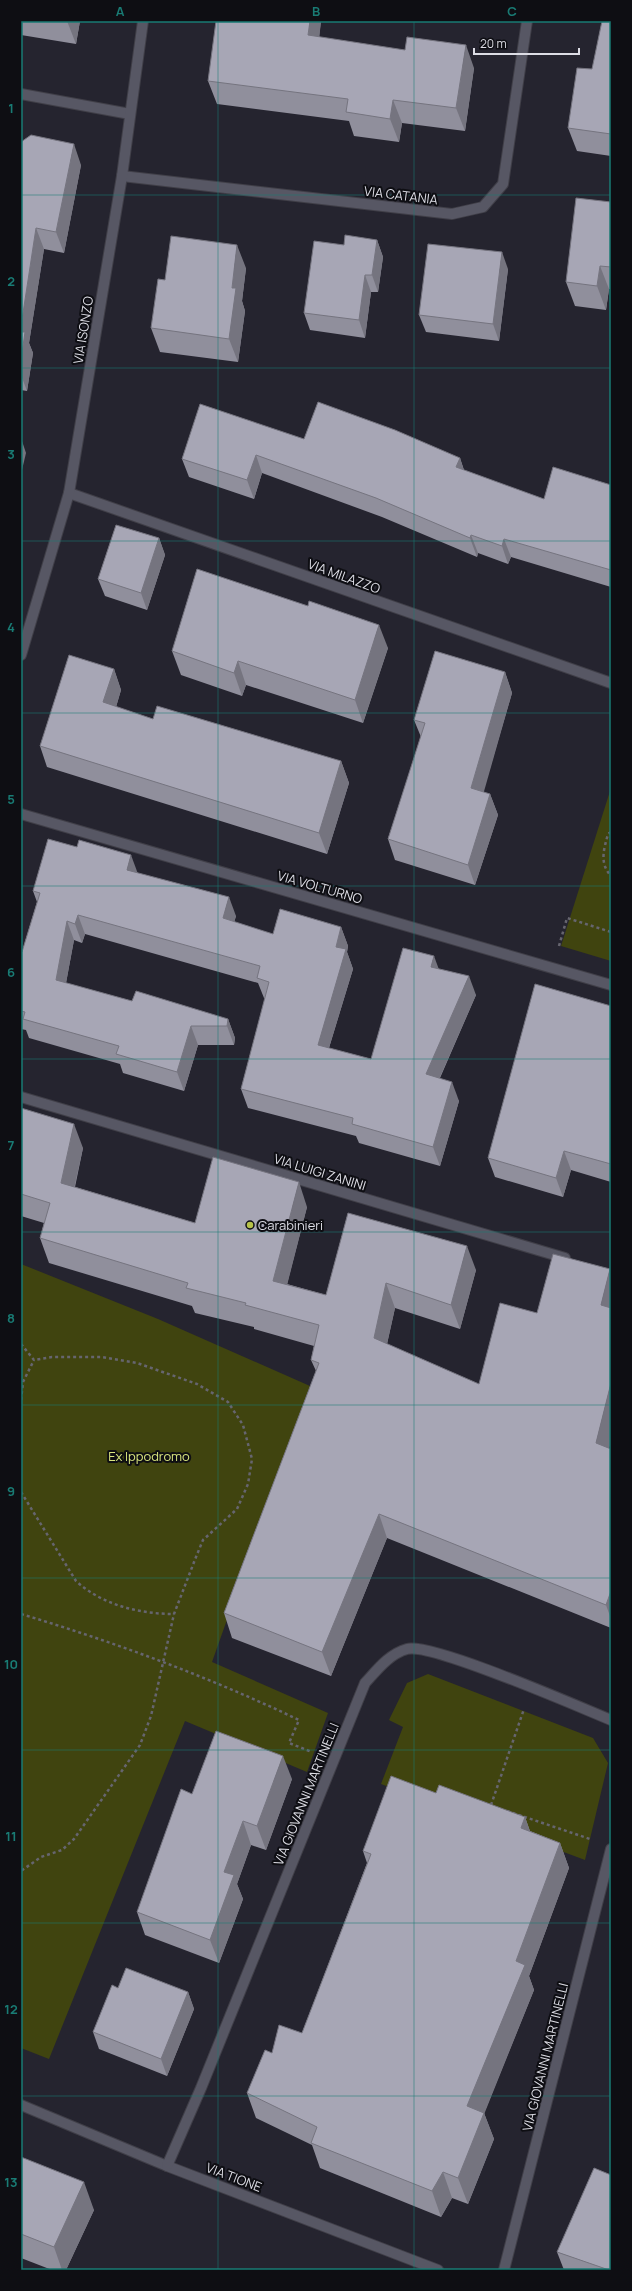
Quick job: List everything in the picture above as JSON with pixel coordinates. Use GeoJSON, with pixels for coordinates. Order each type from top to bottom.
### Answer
{"type":"FeatureCollection","features":[{"type":"Feature","properties":{"kind":"street","name":"VIA ISONZO"},"geometry":{"type":"LineString","coordinates":[[21,655],[23,638],[69,493],[122,176],[143,21]]}},
{"type":"Feature","properties":{"kind":"street","name":"VIA CATANIA"},"geometry":{"type":"LineString","coordinates":[[122,176],[452,214],[483,207],[503,184],[527,21]]}},
{"type":"Feature","properties":{"kind":"street"},"geometry":{"type":"LineString","coordinates":[[21,94],[130,114]]}},
{"type":"Feature","properties":{"kind":"street","name":"VIA MILAZZO"},"geometry":{"type":"LineString","coordinates":[[69,493],[611,683]]}},
{"type":"Feature","properties":{"kind":"street","name":"VIA VOLTURNO"},"geometry":{"type":"LineString","coordinates":[[21,814],[611,985]]}},
{"type":"Feature","properties":{"kind":"street","name":"VIA LUIGI ZANINI"},"geometry":{"type":"LineString","coordinates":[[21,1097],[573,1261]]}},
{"type":"Feature","properties":{"kind":"street","name":"VIA GIOVANNI MARTINELLI"},"geometry":{"type":"LineString","coordinates":[[167,2166],[204,2081],[365,1683],[386,1659],[408,1648],[432,1651],[531,1687],[611,1720]]}},
{"type":"Feature","properties":{"kind":"street","name":"VIA GIOVANNI MARTINELLI"},"geometry":{"type":"LineString","coordinates":[[504,2270],[611,1850]]}},
{"type":"Feature","properties":{"kind":"street","name":"VIA TIONE"},"geometry":{"type":"LineString","coordinates":[[21,2105],[167,2166],[438,2270]]}},
{"type":"Feature","properties":{"kind":"path"},"geometry":{"type":"LineString","coordinates":[[611,832],[608,834],[602,853],[606,871],[611,876]]}},
{"type":"Feature","properties":{"kind":"path"},"geometry":{"type":"LineString","coordinates":[[552,968],[567,918],[611,932]]}},
{"type":"Feature","properties":{"kind":"path"},"geometry":{"type":"LineString","coordinates":[[21,1344],[34,1360]]}},
{"type":"Feature","properties":{"kind":"path"},"geometry":{"type":"LineString","coordinates":[[21,1871],[41,1857],[62,1850],[74,1839],[124,1771],[140,1745],[151,1716],[174,1614],[203,1540],[237,1509],[248,1484],[252,1459],[243,1425],[228,1402],[198,1384],[137,1363],[101,1357],[52,1357],[34,1360]]}},
{"type":"Feature","properties":{"kind":"path"},"geometry":{"type":"LineString","coordinates":[[21,1400],[23,1382],[34,1360]]}},
{"type":"Feature","properties":{"kind":"path"},"geometry":{"type":"LineString","coordinates":[[21,1492],[76,1581],[88,1592],[134,1610],[174,1614]]}},
{"type":"Feature","properties":{"kind":"path"},"geometry":{"type":"LineString","coordinates":[[21,1614],[164,1660],[299,1720],[289,1743],[333,1760]]}},
{"type":"Feature","properties":{"kind":"path"},"geometry":{"type":"LineString","coordinates":[[497,1807],[490,1805],[531,1687]]}},
{"type":"Feature","properties":{"kind":"path"},"geometry":{"type":"LineString","coordinates":[[504,1810],[597,1842]]}},
{"type":"Feature","properties":{"kind":"green space"},"geometry":{"type":"Polygon","coordinates":[[[611,788],[611,961],[561,946],[611,788]]]}},
{"type":"Feature","properties":{"kind":"green space","name":"Ex Ippodromo"},"geometry":{"type":"Polygon","coordinates":[[[21,1264],[158,1319],[310,1386],[212,1662],[328,1713],[307,1772],[185,1721],[49,2059],[21,2048],[21,1264]]]}},
{"type":"Feature","properties":{"kind":"green space"},"geometry":{"type":"Polygon","coordinates":[[[428,1674],[593,1738],[608,1763],[585,1860],[381,1784],[403,1727],[389,1720],[407,1683],[428,1674]]]}},
{"type":"Feature","properties":{"kind":"building"},"geometry":{"type":"Polygon","coordinates":[[[216,21],[310,21],[308,35],[405,50],[407,37],[466,45],[456,108],[393,100],[390,119],[346,112],[348,99],[208,81],[216,21]]]}},
{"type":"Feature","properties":{"kind":"building"},"geometry":{"type":"Polygon","coordinates":[[[602,21],[611,21],[611,134],[568,128],[577,68],[592,69],[602,21]]]}},
{"type":"Feature","properties":{"kind":"building"},"geometry":{"type":"Polygon","coordinates":[[[31,135],[74,144],[56,232],[36,228],[21,326],[21,142],[31,135]]]}},
{"type":"Feature","properties":{"kind":"building"},"geometry":{"type":"Polygon","coordinates":[[[576,198],[611,202],[611,267],[600,266],[597,286],[566,282],[576,198]]]}},
{"type":"Feature","properties":{"kind":"building"},"geometry":{"type":"Polygon","coordinates":[[[345,235],[377,240],[372,275],[365,275],[359,320],[304,313],[314,241],[344,245],[345,235]]]}},
{"type":"Feature","properties":{"kind":"building"},"geometry":{"type":"Polygon","coordinates":[[[171,236],[237,245],[232,288],[236,288],[229,339],[151,328],[158,279],[165,280],[171,236]]]}},
{"type":"Feature","properties":{"kind":"building"},"geometry":{"type":"Polygon","coordinates":[[[428,244],[502,252],[493,324],[419,315],[428,244]]]}},
{"type":"Feature","properties":{"kind":"building"},"geometry":{"type":"Polygon","coordinates":[[[21,332],[25,332],[21,360],[21,332]]]}},
{"type":"Feature","properties":{"kind":"building"},"geometry":{"type":"Polygon","coordinates":[[[318,402],[395,430],[460,458],[456,467],[544,499],[553,467],[611,485],[611,570],[504,539],[502,546],[471,535],[470,538],[376,498],[256,455],[247,480],[182,459],[200,404],[304,439],[318,402]]]}},
{"type":"Feature","properties":{"kind":"building"},"geometry":{"type":"Polygon","coordinates":[[[116,525],[159,538],[141,593],[98,579],[116,525]]]}},
{"type":"Feature","properties":{"kind":"building"},"geometry":{"type":"Polygon","coordinates":[[[197,569],[308,606],[309,601],[379,625],[355,700],[238,661],[234,673],[172,651],[197,569]]]}},
{"type":"Feature","properties":{"kind":"building"},"geometry":{"type":"Polygon","coordinates":[[[435,651],[505,672],[471,788],[490,794],[468,865],[388,839],[425,723],[414,720],[435,651]]]}},
{"type":"Feature","properties":{"kind":"building"},"geometry":{"type":"Polygon","coordinates":[[[69,655],[114,669],[103,702],[153,719],[157,706],[341,761],[319,833],[40,746],[69,655]]]}},
{"type":"Feature","properties":{"kind":"building"},"geometry":{"type":"Polygon","coordinates":[[[48,839],[77,847],[79,840],[131,855],[127,870],[229,897],[223,918],[273,934],[280,909],[341,927],[336,947],[346,949],[318,1045],[371,1059],[403,948],[434,956],[431,967],[469,976],[426,1074],[452,1082],[433,1147],[352,1124],[353,1118],[241,1089],[269,982],[257,978],[260,966],[78,915],[75,924],[67,921],[56,980],[132,1001],[136,991],[228,1019],[227,1026],[191,1026],[177,1072],[116,1054],[119,1046],[23,1019],[25,1012],[21,1011],[21,951],[22,952],[40,893],[33,891],[48,839]]]}},
{"type":"Feature","properties":{"kind":"building"},"geometry":{"type":"Polygon","coordinates":[[[535,984],[611,1006],[611,1164],[564,1151],[556,1178],[488,1158],[535,984]]]}},
{"type":"Feature","properties":{"kind":"building"},"geometry":{"type":"Polygon","coordinates":[[[21,1108],[74,1124],[61,1183],[195,1223],[213,1157],[299,1182],[273,1281],[326,1295],[348,1213],[467,1246],[451,1305],[386,1283],[374,1338],[479,1384],[500,1303],[537,1313],[553,1254],[610,1269],[601,1305],[611,1308],[611,1383],[596,1443],[611,1449],[611,1591],[606,1605],[379,1514],[322,1652],[224,1613],[319,1363],[311,1360],[319,1325],[245,1305],[246,1303],[186,1288],[188,1283],[40,1238],[50,1203],[21,1194],[21,1108]]]}},
{"type":"Feature","properties":{"kind":"building"},"geometry":{"type":"Polygon","coordinates":[[[216,1731],[283,1756],[257,1826],[243,1821],[224,1872],[234,1875],[210,1940],[137,1912],[181,1789],[192,1794],[216,1731]]]}},
{"type":"Feature","properties":{"kind":"building"},"geometry":{"type":"Polygon","coordinates":[[[391,1776],[436,1793],[439,1785],[525,1817],[521,1828],[560,1843],[516,1961],[525,1965],[467,2106],[484,2113],[458,2178],[443,2172],[432,2191],[311,2143],[317,2127],[247,2093],[265,2050],[272,2053],[279,2025],[302,2033],[371,1854],[363,1851],[391,1776]]]}},
{"type":"Feature","properties":{"kind":"building"},"geometry":{"type":"Polygon","coordinates":[[[126,1968],[188,1992],[161,2059],[93,2032],[112,1985],[118,1988],[126,1968]]]}},
{"type":"Feature","properties":{"kind":"building"},"geometry":{"type":"Polygon","coordinates":[[[21,2157],[84,2182],[54,2247],[21,2234],[21,2157]]]}},
{"type":"Feature","properties":{"kind":"building"},"geometry":{"type":"Polygon","coordinates":[[[594,2168],[611,2175],[611,2270],[557,2252],[594,2168]]]}},
{"type":"Feature","properties":{"kind":"place","name":"Carabinieri"},"geometry":{"type":"Point","coordinates":[250,1225]}}]}
